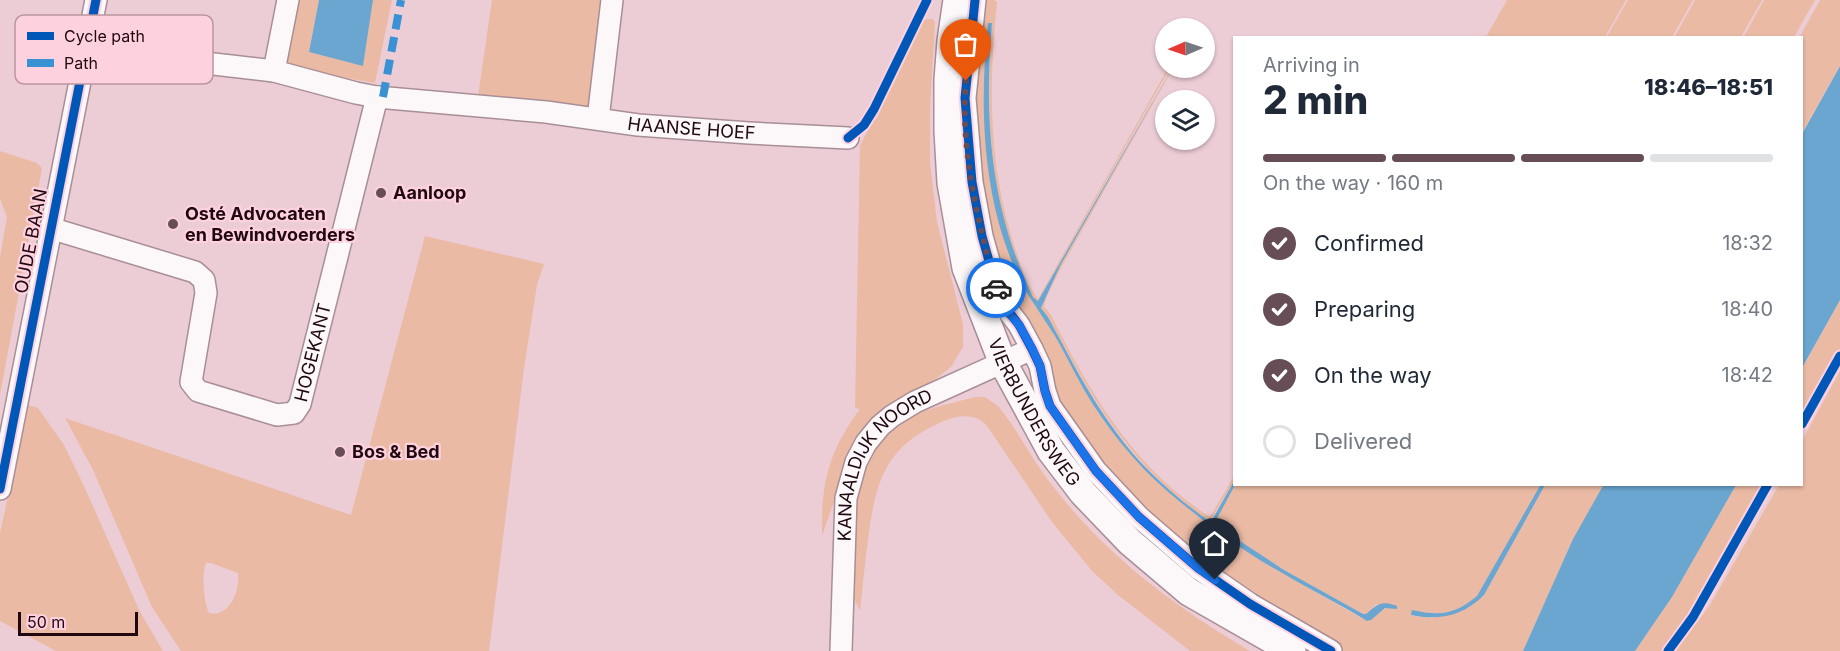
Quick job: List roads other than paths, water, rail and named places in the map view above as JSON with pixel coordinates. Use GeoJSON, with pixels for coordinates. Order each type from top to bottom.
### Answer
{"type":"FeatureCollection","features":[{"type":"Feature","properties":{"kind":"main road","name":"VIERBUNDERSWEG"},"geometry":{"type":"LineString","coordinates":[[957,0],[948,80],[951,183],[966,268],[1002,361],[1051,451],[1083,494],[1122,534],[1189,592],[1292,651]]}},
{"type":"Feature","properties":{"kind":"street","name":"OUDE BAAN"},"geometry":{"type":"LineString","coordinates":[[93,15],[96,0]]}},
{"type":"Feature","properties":{"kind":"street"},"geometry":{"type":"LineString","coordinates":[[274,71],[288,0]]}},
{"type":"Feature","properties":{"kind":"street"},"geometry":{"type":"LineString","coordinates":[[598,119],[612,0]]}},
{"type":"Feature","properties":{"kind":"street","name":"VIERBUNDERSWEG"},"geometry":{"type":"LineString","coordinates":[[975,0],[964,98],[972,182],[982,236],[997,292],[1004,308],[1019,325],[1032,348],[1040,366],[1050,406],[1096,471],[1139,517],[1198,568],[1250,604],[1331,651]]}},
{"type":"Feature","properties":{"kind":"street","name":"HAANSE HOEF"},"geometry":{"type":"LineString","coordinates":[[213,64],[274,71],[377,97],[546,112],[638,125],[848,138]]}},
{"type":"Feature","properties":{"kind":"street","name":"OUDE BAAN"},"geometry":{"type":"LineString","coordinates":[[0,489],[79,84]]}},
{"type":"Feature","properties":{"kind":"street","name":"HOGEKANT"},"geometry":{"type":"LineString","coordinates":[[50,228],[195,272],[204,280],[206,293],[191,382],[198,391],[277,415],[294,413],[300,404],[377,97]]}},
{"type":"Feature","properties":{"kind":"street","name":"KANAALDIJK NOORD"},"geometry":{"type":"LineString","coordinates":[[841,651],[846,498],[856,462],[866,442],[892,416],[915,402],[1032,348]]}},
{"type":"Feature","properties":{"kind":"water"},"geometry":{"type":"Polygon","coordinates":[[[319,0],[373,0],[363,66],[309,52],[319,0]]]}},
{"type":"Feature","properties":{"kind":"water"},"geometry":{"type":"Polygon","coordinates":[[[988,23],[992,23],[989,94],[993,163],[1007,230],[1033,297],[1038,301],[1155,98],[1060,266],[1041,308],[1106,418],[1147,469],[1171,491],[1209,521],[1212,520],[1233,483],[1234,486],[1214,524],[1284,570],[1363,614],[1384,603],[1397,606],[1397,609],[1385,608],[1367,621],[1257,558],[1217,531],[1166,491],[1121,443],[1092,403],[1054,335],[1023,286],[1007,248],[997,217],[986,153],[984,87],[988,23]]]}},
{"type":"Feature","properties":{"kind":"water"},"geometry":{"type":"Polygon","coordinates":[[[1840,66],[1840,300],[1803,366],[1803,132],[1840,66]]]}},
{"type":"Feature","properties":{"kind":"water"},"geometry":{"type":"Polygon","coordinates":[[[1540,486],[1544,486],[1484,595],[1468,608],[1450,615],[1421,617],[1411,615],[1412,610],[1439,613],[1454,610],[1477,596],[1540,486]]]}},
{"type":"Feature","properties":{"kind":"water"},"geometry":{"type":"Polygon","coordinates":[[[1603,486],[1735,486],[1672,597],[1635,651],[1523,651],[1573,539],[1603,486]]]}},
{"type":"Feature","properties":{"kind":"place","name":"Aanloop"},"geometry":{"type":"Point","coordinates":[381,193]}},
{"type":"Feature","properties":{"kind":"place","name":"Osté Advocaten en Bewindvoerders"},"geometry":{"type":"Point","coordinates":[173,224]}},
{"type":"Feature","properties":{"kind":"place","name":"Bos & Bed"},"geometry":{"type":"Point","coordinates":[340,452]}}]}
